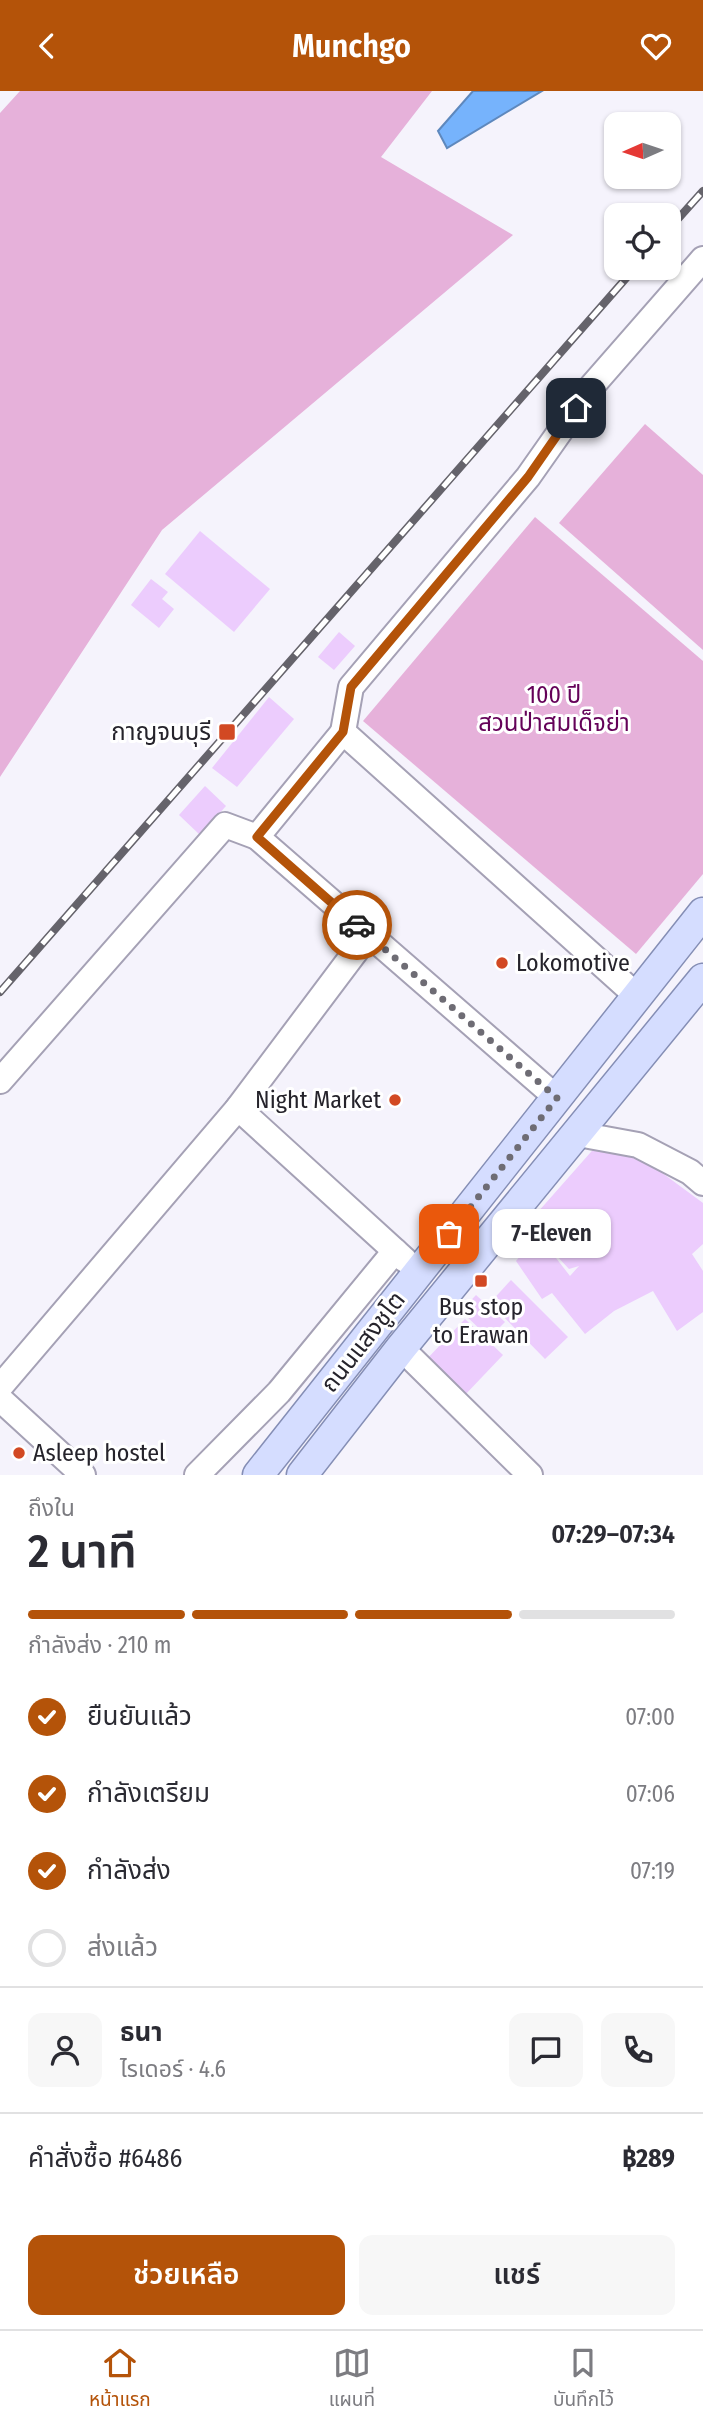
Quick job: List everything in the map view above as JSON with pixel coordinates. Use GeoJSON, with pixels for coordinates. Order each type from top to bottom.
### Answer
{"type":"FeatureCollection","features":[{"type":"Feature","properties":{"kind":"main road","name":"ถนนแสงชูโต"},"geometry":{"type":"LineString","coordinates":[[258,1475],[703,913]]}},
{"type":"Feature","properties":{"kind":"main road","name":"ถนนแสงชูโต"},"geometry":{"type":"LineString","coordinates":[[302,1475],[401,1348],[703,979]]}},
{"type":"Feature","properties":{"kind":"street"},"geometry":{"type":"LineString","coordinates":[[257,837],[343,732],[351,687],[528,477],[592,386],[703,259]]}},
{"type":"Feature","properties":{"kind":"street"},"geometry":{"type":"LineString","coordinates":[[343,732],[636,995]]}},
{"type":"Feature","properties":{"kind":"street"},"geometry":{"type":"LineString","coordinates":[[0,1081],[225,825],[257,837],[557,1098]]}},
{"type":"Feature","properties":{"kind":"street"},"geometry":{"type":"LineString","coordinates":[[0,1387],[238,1108],[368,935]]}},
{"type":"Feature","properties":{"kind":"street"},"geometry":{"type":"LineString","coordinates":[[238,1108],[418,1273]]}},
{"type":"Feature","properties":{"kind":"street"},"geometry":{"type":"LineString","coordinates":[[578,1134],[638,1145],[699,1172]]}},
{"type":"Feature","properties":{"kind":"street"},"geometry":{"type":"LineString","coordinates":[[197,1475],[279,1392],[395,1251]]}},
{"type":"Feature","properties":{"kind":"street"},"geometry":{"type":"LineString","coordinates":[[401,1348],[530,1475]]}},
{"type":"Feature","properties":{"kind":"street"},"geometry":{"type":"LineString","coordinates":[[0,1399],[83,1475]]}},
{"type":"Feature","properties":{"kind":"green space"},"geometry":{"type":"Polygon","coordinates":[[[20,91],[432,91],[381,157],[513,235],[162,530],[0,777],[0,113],[20,91]]]}},
{"type":"Feature","properties":{"kind":"green space"},"geometry":{"type":"Polygon","coordinates":[[[645,424],[703,475],[703,650],[559,523],[645,424]]]}},
{"type":"Feature","properties":{"kind":"green space","name":"100 ปี สวนป่าสมเด็จย่า"},"geometry":{"type":"Polygon","coordinates":[[[535,517],[703,661],[703,874],[636,954],[363,721],[535,517]]]}},
{"type":"Feature","properties":{"kind":"water"},"geometry":{"type":"Polygon","coordinates":[[[473,91],[542,91],[447,148],[438,131],[473,91]]]}},
{"type":"Feature","properties":{"kind":"building"},"geometry":{"type":"Polygon","coordinates":[[[200,531],[270,589],[234,632],[165,574],[200,531]]]}},
{"type":"Feature","properties":{"kind":"building"},"geometry":{"type":"Polygon","coordinates":[[[151,579],[168,592],[162,599],[174,609],[159,628],[131,605],[151,579]]]}},
{"type":"Feature","properties":{"kind":"building"},"geometry":{"type":"Polygon","coordinates":[[[339,632],[355,646],[334,670],[318,657],[339,632]]]}},
{"type":"Feature","properties":{"kind":"building"},"geometry":{"type":"Polygon","coordinates":[[[269,697],[294,719],[237,787],[212,768],[269,697]]]}},
{"type":"Feature","properties":{"kind":"building"},"geometry":{"type":"Polygon","coordinates":[[[205,786],[226,806],[200,835],[179,815],[205,786]]]}},
{"type":"Feature","properties":{"kind":"building"},"geometry":{"type":"Polygon","coordinates":[[[598,1144],[650,1164],[703,1203],[703,1244],[692,1254],[703,1271],[703,1312],[677,1331],[653,1291],[614,1311],[585,1334],[552,1293],[542,1299],[516,1261],[538,1235],[530,1221],[598,1144]],[[542,1240],[570,1276],[579,1266],[569,1269],[542,1240]]]}},
{"type":"Feature","properties":{"kind":"building"},"geometry":{"type":"Polygon","coordinates":[[[511,1280],[568,1337],[545,1359],[490,1303],[511,1280]]]}},
{"type":"Feature","properties":{"kind":"building"},"geometry":{"type":"Polygon","coordinates":[[[476,1295],[505,1322],[489,1338],[461,1311],[476,1295]]]}},
{"type":"Feature","properties":{"kind":"building"},"geometry":{"type":"Polygon","coordinates":[[[465,1319],[503,1355],[463,1397],[425,1361],[465,1319]]]}},
{"type":"Feature","properties":{"kind":"railway"},"geometry":{"type":"LineString","coordinates":[[681,216],[703,191]]}},
{"type":"Feature","properties":{"kind":"railway"},"geometry":{"type":"LineString","coordinates":[[0,992],[624,280]]}},
{"type":"Feature","properties":{"kind":"way so far"},"geometry":{"type":"LineString","coordinates":[[357,925],[557,1098],[449,1234]]}},
{"type":"Feature","properties":{"kind":"place","name":"กาญจนบุรี"},"geometry":{"type":"Point","coordinates":[227,732]}},
{"type":"Feature","properties":{"kind":"place","name":"Lokomotive"},"geometry":{"type":"Point","coordinates":[502,963]}},
{"type":"Feature","properties":{"kind":"place","name":"Night Market"},"geometry":{"type":"Point","coordinates":[395,1100]}},
{"type":"Feature","properties":{"kind":"place","name":"7-Eleven"},"geometry":{"type":"Point","coordinates":[449,1234]}},
{"type":"Feature","properties":{"kind":"place","name":"Bus stop to Erawan"},"geometry":{"type":"Point","coordinates":[481,1281]}},
{"type":"Feature","properties":{"kind":"place","name":"Asleep hostel"},"geometry":{"type":"Point","coordinates":[19,1453]}},
{"type":"Feature","properties":{"kind":"route"},"geometry":{"type":"LineString","coordinates":[[357,925],[257,837],[343,732],[351,687],[528,477],[576,408]]}}]}
